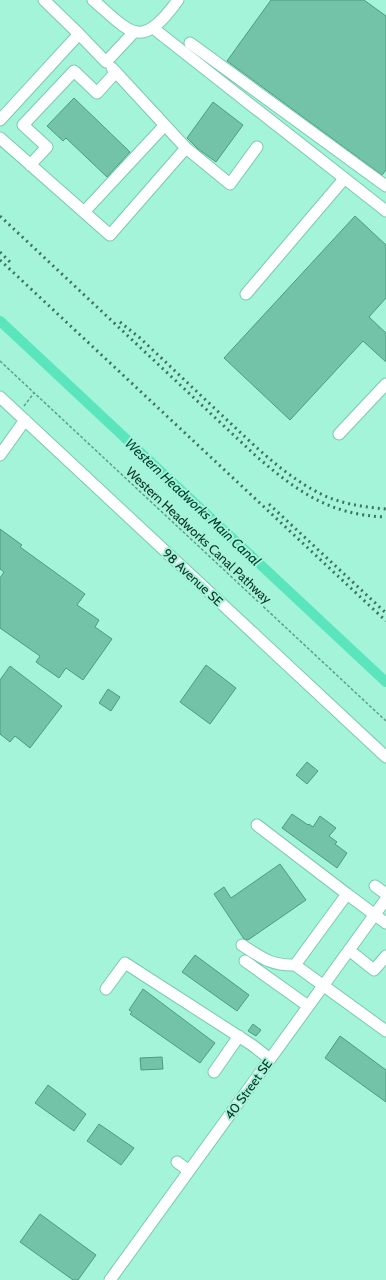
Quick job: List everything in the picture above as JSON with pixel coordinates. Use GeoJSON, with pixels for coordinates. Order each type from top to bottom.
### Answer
{"type":"FeatureCollection","features":[{"type":"Feature","properties":{"kind":"street"},"geometry":{"type":"LineString","coordinates":[[44,0],[116,72],[186,148],[230,184],[257,147]]}},
{"type":"Feature","properties":{"kind":"street"},"geometry":{"type":"LineString","coordinates":[[93,0],[125,28],[143,31],[386,211]]}},
{"type":"Feature","properties":{"kind":"street"},"geometry":{"type":"LineString","coordinates":[[106,62],[170,11],[178,0]]}},
{"type":"Feature","properties":{"kind":"street"},"geometry":{"type":"LineString","coordinates":[[0,120],[79,34]]}},
{"type":"Feature","properties":{"kind":"street"},"geometry":{"type":"LineString","coordinates":[[190,43],[386,186]]}},
{"type":"Feature","properties":{"kind":"street"},"geometry":{"type":"LineString","coordinates":[[30,165],[47,148],[23,125],[74,72],[97,93],[116,72]]}},
{"type":"Feature","properties":{"kind":"street"},"geometry":{"type":"LineString","coordinates":[[84,212],[165,125]]}},
{"type":"Feature","properties":{"kind":"street"},"geometry":{"type":"LineString","coordinates":[[0,138],[110,235],[186,148]]}},
{"type":"Feature","properties":{"kind":"street"},"geometry":{"type":"LineString","coordinates":[[246,294],[344,179]]}},
{"type":"Feature","properties":{"kind":"street"},"geometry":{"type":"LineString","coordinates":[[339,434],[386,384]]}},
{"type":"Feature","properties":{"kind":"street","name":"98 Avenue SE"},"geometry":{"type":"LineString","coordinates":[[0,397],[386,757]]}},
{"type":"Feature","properties":{"kind":"street"},"geometry":{"type":"LineString","coordinates":[[0,453],[21,416]]}},
{"type":"Feature","properties":{"kind":"street"},"geometry":{"type":"LineString","coordinates":[[257,825],[386,923]]}},
{"type":"Feature","properties":{"kind":"street"},"geometry":{"type":"LineString","coordinates":[[375,886],[386,894]]}},
{"type":"Feature","properties":{"kind":"street"},"geometry":{"type":"LineString","coordinates":[[294,965],[347,894]]}},
{"type":"Feature","properties":{"kind":"street","name":"40 Street SE"},"geometry":{"type":"LineString","coordinates":[[110,1280],[386,899]]}},
{"type":"Feature","properties":{"kind":"street"},"geometry":{"type":"LineString","coordinates":[[242,945],[268,962],[286,966],[294,965],[386,1031]]}},
{"type":"Feature","properties":{"kind":"street"},"geometry":{"type":"LineString","coordinates":[[349,950],[374,970],[386,956]]}},
{"type":"Feature","properties":{"kind":"street"},"geometry":{"type":"LineString","coordinates":[[245,961],[308,1006]]}},
{"type":"Feature","properties":{"kind":"street"},"geometry":{"type":"LineString","coordinates":[[106,989],[125,963],[239,1036],[270,1059]]}},
{"type":"Feature","properties":{"kind":"street"},"geometry":{"type":"LineString","coordinates":[[214,1072],[239,1036]]}},
{"type":"Feature","properties":{"kind":"street"},"geometry":{"type":"LineString","coordinates":[[177,1162],[189,1171]]}},
{"type":"Feature","properties":{"kind":"path","name":"Western Headworks Canal Pathway"},"geometry":{"type":"LineString","coordinates":[[0,361],[386,721]]}},
{"type":"Feature","properties":{"kind":"path"},"geometry":{"type":"LineString","coordinates":[[21,416],[34,393]]}},
{"type":"Feature","properties":{"kind":"building"},"geometry":{"type":"Polygon","coordinates":[[[271,0],[364,0],[386,16],[386,170],[382,175],[227,61],[271,0]]]}},
{"type":"Feature","properties":{"kind":"building"},"geometry":{"type":"Polygon","coordinates":[[[74,98],[130,152],[107,177],[66,138],[63,141],[47,126],[74,98]]]}},
{"type":"Feature","properties":{"kind":"building"},"geometry":{"type":"Polygon","coordinates":[[[213,102],[243,125],[216,162],[198,149],[187,138],[213,102]]]}},
{"type":"Feature","properties":{"kind":"building"},"geometry":{"type":"Polygon","coordinates":[[[355,216],[386,245],[386,298],[369,317],[386,333],[386,362],[363,341],[290,420],[224,358],[355,216]]]}},
{"type":"Feature","properties":{"kind":"building"},"geometry":{"type":"Polygon","coordinates":[[[0,529],[22,545],[20,547],[85,594],[77,605],[99,620],[95,627],[112,639],[83,680],[66,668],[59,678],[36,662],[40,656],[0,628],[0,578],[4,572],[0,569],[0,529]]]}},
{"type":"Feature","properties":{"kind":"building"},"geometry":{"type":"Polygon","coordinates":[[[206,665],[236,688],[210,724],[180,702],[206,665]]]}},
{"type":"Feature","properties":{"kind":"building"},"geometry":{"type":"Polygon","coordinates":[[[10,666],[62,706],[30,748],[15,736],[10,742],[0,734],[0,680],[10,666]]]}},
{"type":"Feature","properties":{"kind":"building"},"geometry":{"type":"Polygon","coordinates":[[[108,689],[120,697],[111,711],[99,703],[108,689]]]}},
{"type":"Feature","properties":{"kind":"building"},"geometry":{"type":"Polygon","coordinates":[[[307,762],[318,771],[307,784],[296,775],[307,762]]]}},
{"type":"Feature","properties":{"kind":"building"},"geometry":{"type":"Polygon","coordinates":[[[292,814],[313,827],[320,816],[336,828],[329,836],[337,842],[335,844],[347,853],[337,868],[282,828],[292,814]]]}},
{"type":"Feature","properties":{"kind":"building"},"geometry":{"type":"Polygon","coordinates":[[[280,864],[306,900],[248,940],[244,939],[214,894],[224,887],[231,898],[280,864]]]}},
{"type":"Feature","properties":{"kind":"building"},"geometry":{"type":"Polygon","coordinates":[[[195,955],[249,995],[237,1011],[182,972],[195,955]]]}},
{"type":"Feature","properties":{"kind":"building"},"geometry":{"type":"Polygon","coordinates":[[[143,989],[215,1043],[200,1063],[130,1014],[132,1012],[129,1010],[143,989]]]}},
{"type":"Feature","properties":{"kind":"building"},"geometry":{"type":"Polygon","coordinates":[[[253,1024],[261,1030],[256,1036],[248,1031],[253,1024]]]}},
{"type":"Feature","properties":{"kind":"building"},"geometry":{"type":"Polygon","coordinates":[[[340,1036],[386,1070],[386,1102],[325,1058],[340,1036]]]}},
{"type":"Feature","properties":{"kind":"building"},"geometry":{"type":"Polygon","coordinates":[[[162,1057],[163,1069],[141,1070],[140,1058],[162,1057]]]}},
{"type":"Feature","properties":{"kind":"building"},"geometry":{"type":"Polygon","coordinates":[[[48,1085],[86,1114],[74,1131],[35,1103],[48,1085]]]}},
{"type":"Feature","properties":{"kind":"building"},"geometry":{"type":"Polygon","coordinates":[[[99,1124],[134,1148],[121,1165],[87,1141],[99,1124]]]}},
{"type":"Feature","properties":{"kind":"building"},"geometry":{"type":"Polygon","coordinates":[[[40,1214],[96,1255],[78,1280],[73,1280],[20,1242],[40,1214]]]}},
{"type":"Feature","properties":{"kind":"waterway","name":"Western Headworks Main Canal"},"geometry":{"type":"LineString","coordinates":[[0,321],[386,682]]}},
{"type":"Feature","properties":{"kind":"railway"},"geometry":{"type":"LineString","coordinates":[[0,216],[271,469],[300,490],[331,506],[347,512],[386,517]]}},
{"type":"Feature","properties":{"kind":"railway"},"geometry":{"type":"LineString","coordinates":[[0,252],[10,262]]}},
{"type":"Feature","properties":{"kind":"railway"},"geometry":{"type":"LineString","coordinates":[[0,260],[386,621]]}},
{"type":"Feature","properties":{"kind":"railway"},"geometry":{"type":"LineString","coordinates":[[120,322],[140,338],[260,450],[295,479],[321,494],[345,503],[386,509]]}},
{"type":"Feature","properties":{"kind":"railway"},"geometry":{"type":"LineString","coordinates":[[269,504],[386,613]]}}]}
